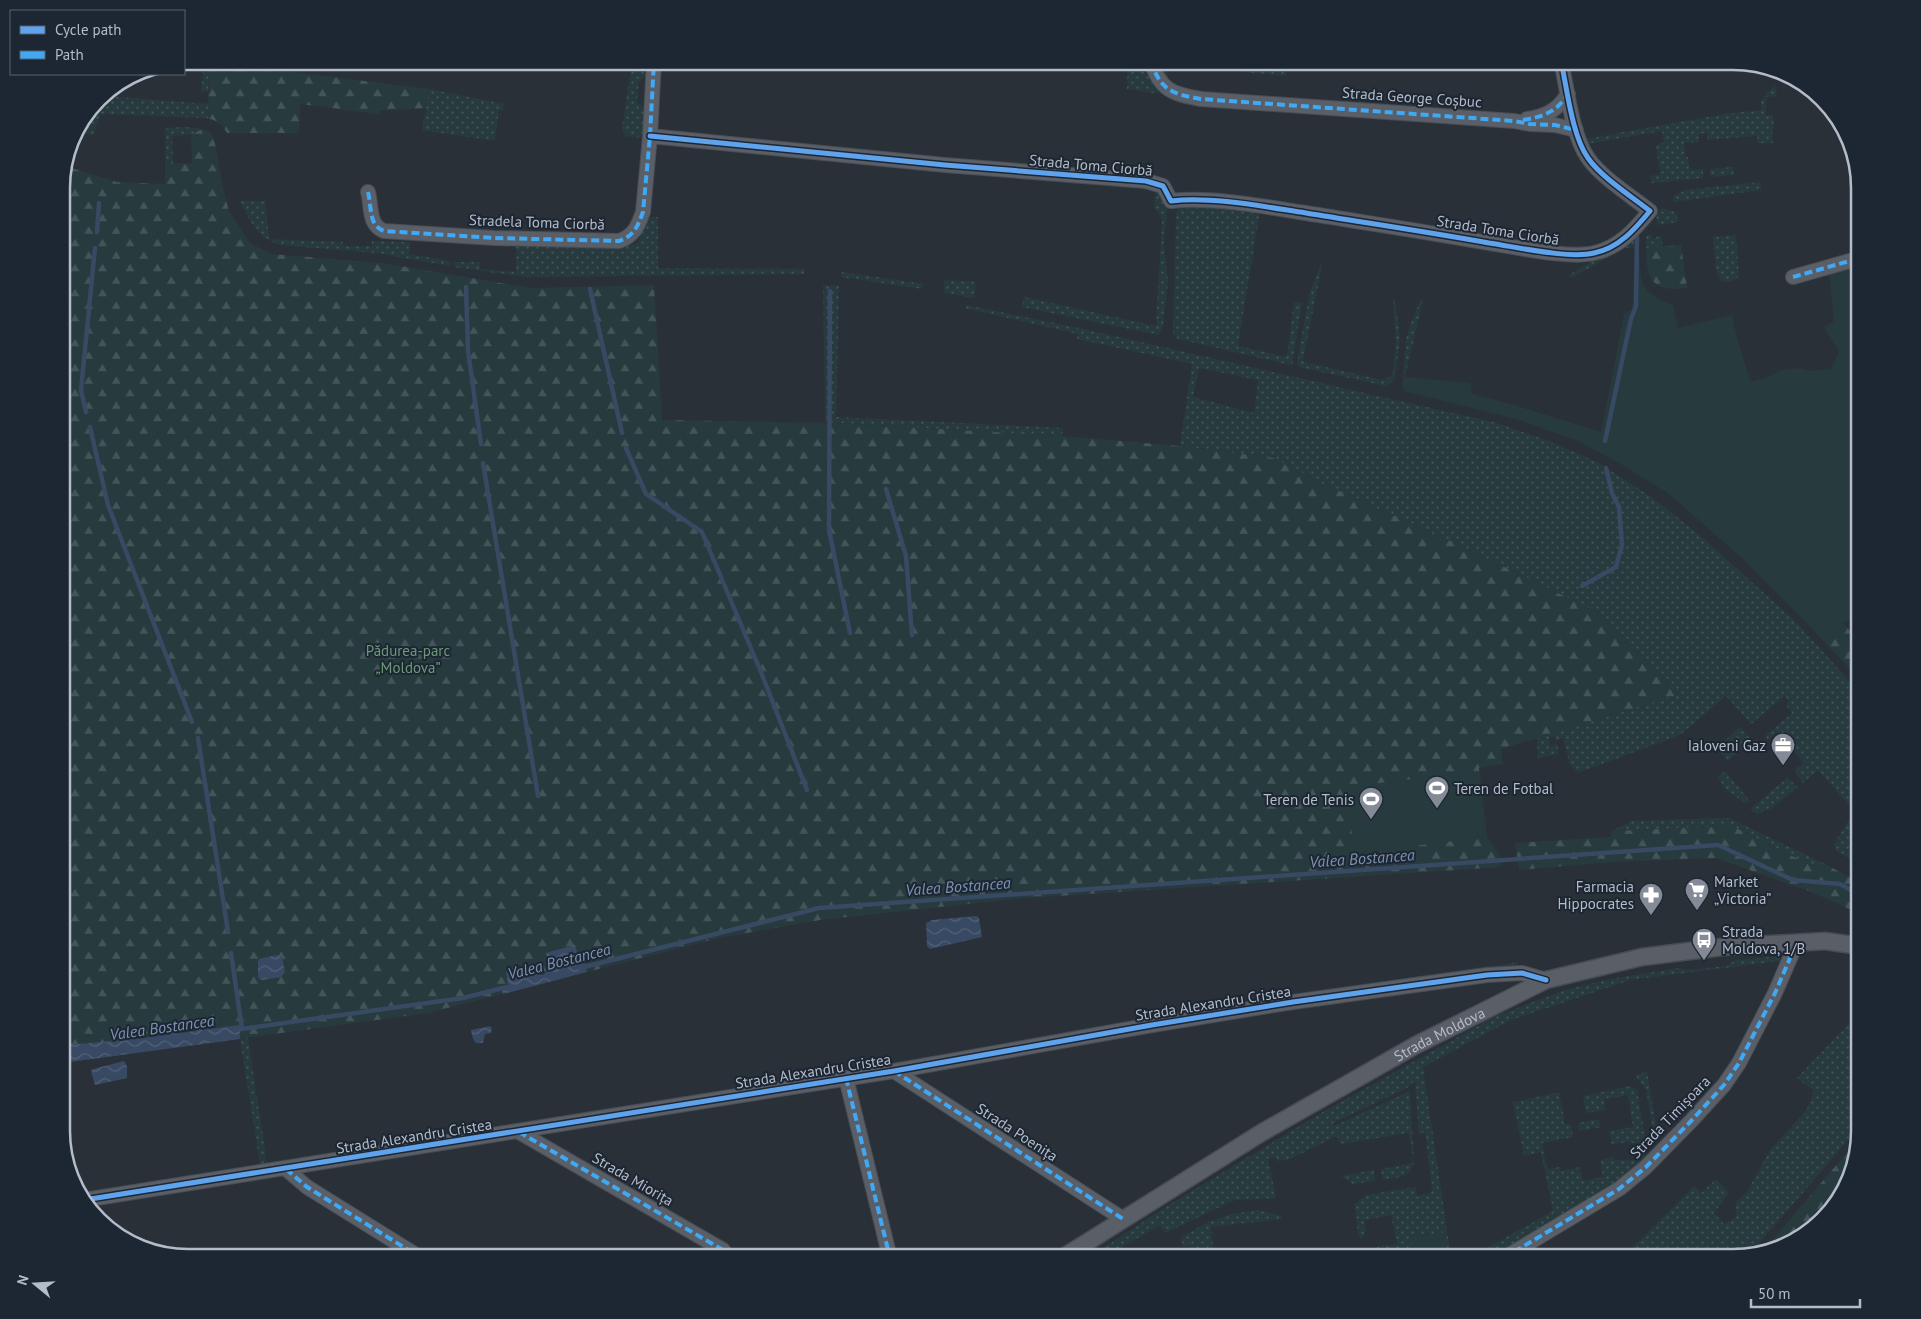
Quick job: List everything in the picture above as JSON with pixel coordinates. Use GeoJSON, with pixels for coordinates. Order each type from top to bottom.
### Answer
{"type":"FeatureCollection","features":[{"type":"Feature","properties":{"kind":"street"},"geometry":{"type":"LineString","coordinates":[[650,136],[654,70]]}},
{"type":"Feature","properties":{"kind":"street","name":"Strada George Coșbuc"},"geometry":{"type":"LineString","coordinates":[[1154,70],[1158,80],[1165,88],[1175,93],[1201,99],[1514,121],[1555,125],[1576,130]]}},
{"type":"Feature","properties":{"kind":"street"},"geometry":{"type":"LineString","coordinates":[[1563,70],[1576,130]]}},
{"type":"Feature","properties":{"kind":"street"},"geometry":{"type":"LineString","coordinates":[[1514,121],[1550,113],[1563,102],[1568,94]]}},
{"type":"Feature","properties":{"kind":"street","name":"Strada Toma Ciorbă"},"geometry":{"type":"LineString","coordinates":[[650,136],[936,164],[1146,181],[1164,186],[1171,201],[1184,199],[1252,205],[1523,248],[1580,255],[1595,253],[1631,234],[1650,211],[1592,164],[1583,151],[1576,130]]}},
{"type":"Feature","properties":{"kind":"street","name":"Stradela Toma Ciorbă"},"geometry":{"type":"LineString","coordinates":[[368,192],[374,224],[378,229],[384,231],[494,238],[619,240],[629,238],[639,224],[650,136]]}},
{"type":"Feature","properties":{"kind":"street"},"geometry":{"type":"LineString","coordinates":[[1793,277],[1851,261]]}},
{"type":"Feature","properties":{"kind":"street","name":"Strada Moldova"},"geometry":{"type":"LineString","coordinates":[[1076,1249],[1286,1118],[1416,1045],[1546,980],[1642,957],[1722,947],[1825,941],[1851,945]]}},
{"type":"Feature","properties":{"kind":"street","name":"Strada Timișoara"},"geometry":{"type":"LineString","coordinates":[[1519,1249],[1619,1189],[1646,1167],[1692,1120],[1724,1084],[1739,1063],[1775,993],[1797,942]]}},
{"type":"Feature","properties":{"kind":"street","name":"Strada Alexandru Cristea"},"geometry":{"type":"LineString","coordinates":[[91,1199],[894,1071],[1180,1020],[1293,1002],[1487,975],[1522,973],[1546,980]]}},
{"type":"Feature","properties":{"kind":"street","name":"Strada Poenița"},"geometry":{"type":"LineString","coordinates":[[894,1071],[1123,1219]]}},
{"type":"Feature","properties":{"kind":"street"},"geometry":{"type":"LineString","coordinates":[[846,1078],[888,1249]]}},
{"type":"Feature","properties":{"kind":"street","name":"Strada Miorița"},"geometry":{"type":"LineString","coordinates":[[519,1132],[721,1249]]}},
{"type":"Feature","properties":{"kind":"street"},"geometry":{"type":"LineString","coordinates":[[286,1169],[307,1187],[407,1249]]}},
{"type":"Feature","properties":{"kind":"green space"},"geometry":{"type":"Polygon","coordinates":[[[203,70],[209,70],[208,92],[201,91],[203,70]]]}},
{"type":"Feature","properties":{"kind":"green space"},"geometry":{"type":"Polygon","coordinates":[[[209,70],[276,70],[429,89],[426,108],[380,111],[379,114],[300,104],[299,133],[227,133],[219,123],[208,118],[209,70]]]}},
{"type":"Feature","properties":{"kind":"green space"},"geometry":{"type":"Polygon","coordinates":[[[631,70],[646,70],[645,77],[639,82],[637,102],[645,108],[644,134],[641,138],[625,136],[622,128],[631,70]]]}},
{"type":"Feature","properties":{"kind":"green space"},"geometry":{"type":"Polygon","coordinates":[[[1128,70],[1146,70],[1160,94],[1127,89],[1128,70]]]}},
{"type":"Feature","properties":{"kind":"green space"},"geometry":{"type":"Polygon","coordinates":[[[1161,70],[1168,70],[1167,81],[1161,70]]]}},
{"type":"Feature","properties":{"kind":"green space"},"geometry":{"type":"Polygon","coordinates":[[[1222,70],[1287,70],[1286,76],[1222,70]]]}},
{"type":"Feature","properties":{"kind":"green space"},"geometry":{"type":"Polygon","coordinates":[[[1775,85],[1777,96],[1766,97],[1766,115],[1773,115],[1773,143],[1758,143],[1757,136],[1708,140],[1707,133],[1698,134],[1699,142],[1684,143],[1685,157],[1688,157],[1690,170],[1703,169],[1703,178],[1652,183],[1650,176],[1660,174],[1656,145],[1664,143],[1662,131],[1587,144],[1585,139],[1724,114],[1761,110],[1761,100],[1775,85]]]}},
{"type":"Feature","properties":{"kind":"green space"},"geometry":{"type":"Polygon","coordinates":[[[429,89],[504,104],[503,111],[499,110],[495,141],[422,130],[429,89]]]}},
{"type":"Feature","properties":{"kind":"green space"},"geometry":{"type":"Polygon","coordinates":[[[113,97],[208,104],[208,118],[101,114],[93,135],[84,134],[99,110],[113,97]]]}},
{"type":"Feature","properties":{"kind":"green space"},"geometry":{"type":"Polygon","coordinates":[[[185,127],[202,129],[191,135],[172,136],[173,164],[165,164],[165,128],[185,127]]]}},
{"type":"Feature","properties":{"kind":"green space","name":"Pădurea-parc „Moldova”"},"geometry":{"type":"Polygon","coordinates":[[[202,129],[210,132],[214,138],[229,211],[250,243],[271,254],[383,263],[531,288],[654,285],[662,420],[836,423],[1062,436],[1180,446],[1273,458],[1599,613],[1680,694],[1501,749],[1503,764],[1479,768],[1487,837],[1499,854],[1501,867],[1014,899],[820,920],[719,938],[428,1013],[70,1062],[70,180],[72,168],[117,182],[165,184],[165,164],[192,163],[191,135],[202,129]]]}},
{"type":"Feature","properties":{"kind":"green space"},"geometry":{"type":"Polygon","coordinates":[[[1733,167],[1734,175],[1710,177],[1710,169],[1733,167]]]}},
{"type":"Feature","properties":{"kind":"green space"},"geometry":{"type":"Polygon","coordinates":[[[1761,182],[1761,190],[1674,202],[1673,196],[1685,190],[1761,182]]]}},
{"type":"Feature","properties":{"kind":"green space"},"geometry":{"type":"Polygon","coordinates":[[[1147,185],[1154,185],[1165,197],[1167,211],[1164,241],[1168,283],[1163,325],[1159,335],[1022,307],[1024,297],[1156,326],[1162,219],[1154,207],[1155,192],[1143,190],[1147,185]]]}},
{"type":"Feature","properties":{"kind":"green space"},"geometry":{"type":"Polygon","coordinates":[[[240,201],[265,201],[269,239],[343,242],[343,246],[372,246],[372,241],[410,242],[410,254],[450,261],[450,266],[375,253],[280,245],[265,238],[255,228],[240,201]]]}},
{"type":"Feature","properties":{"kind":"green space"},"geometry":{"type":"Polygon","coordinates":[[[1184,203],[1260,211],[1238,346],[1287,356],[1294,302],[1302,303],[1292,365],[1178,339],[1173,333],[1176,214],[1179,207],[1184,203]]]}},
{"type":"Feature","properties":{"kind":"green space"},"geometry":{"type":"Polygon","coordinates":[[[1662,208],[1676,212],[1678,222],[1660,225],[1657,223],[1656,213],[1662,208]]]}},
{"type":"Feature","properties":{"kind":"green space"},"geometry":{"type":"Polygon","coordinates":[[[647,217],[658,217],[658,268],[805,269],[804,274],[525,277],[454,267],[454,262],[480,262],[480,269],[516,272],[516,243],[632,245],[638,243],[647,217]]]}},
{"type":"Feature","properties":{"kind":"green space"},"geometry":{"type":"Polygon","coordinates":[[[1638,233],[1639,247],[1625,248],[1571,278],[1569,275],[1638,233]]]}},
{"type":"Feature","properties":{"kind":"green space"},"geometry":{"type":"Polygon","coordinates":[[[1651,234],[1653,238],[1661,236],[1663,247],[1646,248],[1646,236],[1651,234]]]}},
{"type":"Feature","properties":{"kind":"green space"},"geometry":{"type":"Polygon","coordinates":[[[1736,235],[1739,276],[1731,282],[1721,281],[1716,270],[1713,237],[1736,235]]]}},
{"type":"Feature","properties":{"kind":"green space"},"geometry":{"type":"Polygon","coordinates":[[[1681,245],[1687,288],[1675,289],[1659,286],[1650,276],[1646,259],[1646,248],[1681,245]]]}},
{"type":"Feature","properties":{"kind":"green space"},"geometry":{"type":"Polygon","coordinates":[[[1639,247],[1643,284],[1653,296],[1673,305],[1678,328],[1732,315],[1737,339],[1751,382],[1773,375],[1779,371],[1798,368],[1808,371],[1831,369],[1839,352],[1824,327],[1834,321],[1829,273],[1851,267],[1851,619],[1822,639],[1744,560],[1669,494],[1624,466],[1578,441],[1516,419],[1404,391],[1402,385],[1403,377],[1471,383],[1472,394],[1601,432],[1624,314],[1632,309],[1636,248],[1639,247]]]}},
{"type":"Feature","properties":{"kind":"green space"},"geometry":{"type":"Polygon","coordinates":[[[1320,265],[1322,266],[1304,362],[1378,379],[1388,378],[1393,373],[1396,341],[1393,300],[1395,299],[1400,339],[1395,378],[1391,383],[1385,386],[1299,367],[1297,362],[1309,296],[1320,265]]]}},
{"type":"Feature","properties":{"kind":"green space"},"geometry":{"type":"Polygon","coordinates":[[[842,272],[924,284],[922,289],[841,277],[842,272]]]}},
{"type":"Feature","properties":{"kind":"green space"},"geometry":{"type":"Polygon","coordinates":[[[944,280],[976,282],[974,298],[944,293],[944,280]]]}},
{"type":"Feature","properties":{"kind":"green space"},"geometry":{"type":"Polygon","coordinates":[[[823,285],[839,285],[836,417],[1063,428],[1062,436],[825,422],[823,285]]]}},
{"type":"Feature","properties":{"kind":"green space"},"geometry":{"type":"Polygon","coordinates":[[[1421,299],[1423,299],[1405,377],[1403,377],[1406,339],[1421,299]]]}},
{"type":"Feature","properties":{"kind":"green space"},"geometry":{"type":"Polygon","coordinates":[[[966,305],[1079,328],[1497,423],[1546,440],[1597,462],[1653,498],[1703,538],[1796,622],[1851,683],[1851,808],[1818,770],[1803,783],[1794,771],[1804,763],[1778,732],[1768,740],[1765,736],[1792,713],[1786,705],[1789,701],[1785,696],[1751,724],[1726,696],[1680,735],[1578,773],[1570,765],[1563,738],[1556,741],[1555,736],[1549,738],[1551,746],[1557,744],[1559,754],[1538,758],[1537,738],[1679,694],[1599,613],[1273,458],[1180,446],[1192,364],[1077,339],[1078,334],[965,308],[966,305]],[[1199,368],[1193,397],[1254,413],[1258,380],[1199,368]]]}},
{"type":"Feature","properties":{"kind":"green space"},"geometry":{"type":"Polygon","coordinates":[[[1843,623],[1851,632],[1851,670],[1822,639],[1843,623]]]}},
{"type":"Feature","properties":{"kind":"green space"},"geometry":{"type":"Polygon","coordinates":[[[1740,727],[1752,740],[1728,761],[1717,748],[1740,727]]]}},
{"type":"Feature","properties":{"kind":"green space","name":"Teren de Fotbal"},"geometry":{"type":"Polygon","coordinates":[[[1479,771],[1487,837],[1354,853],[1347,787],[1479,771]]]}},
{"type":"Feature","properties":{"kind":"green space"},"geometry":{"type":"Polygon","coordinates":[[[1725,771],[1750,801],[1746,804],[1724,788],[1718,776],[1725,771]]]}},
{"type":"Feature","properties":{"kind":"green space"},"geometry":{"type":"Polygon","coordinates":[[[1787,778],[1798,787],[1772,808],[1757,814],[1750,809],[1787,778]]]}},
{"type":"Feature","properties":{"kind":"green space"},"geometry":{"type":"Polygon","coordinates":[[[1851,816],[1851,858],[1836,851],[1834,844],[1851,816]]]}},
{"type":"Feature","properties":{"kind":"green space"},"geometry":{"type":"Polygon","coordinates":[[[1729,818],[1827,865],[1814,867],[1732,826],[1612,831],[1631,821],[1729,818]]]}},
{"type":"Feature","properties":{"kind":"green space"},"geometry":{"type":"Polygon","coordinates":[[[1732,826],[1814,867],[1827,865],[1851,878],[1851,910],[1809,891],[1716,858],[1612,862],[1519,870],[1515,843],[1610,837],[1612,831],[1732,826]]]}},
{"type":"Feature","properties":{"kind":"green space"},"geometry":{"type":"Polygon","coordinates":[[[1780,956],[1780,961],[1630,980],[1511,1020],[1423,1067],[1450,1249],[1377,1249],[1377,1247],[1397,1244],[1391,1215],[1365,1220],[1364,1235],[1361,1239],[1358,1234],[1355,1204],[1366,1195],[1416,1187],[1417,1196],[1430,1193],[1432,1188],[1425,1132],[1419,1134],[1415,1081],[1407,1088],[1333,1123],[1334,1126],[1410,1091],[1414,1163],[1409,1133],[1340,1144],[1337,1136],[1288,1160],[1277,1161],[1276,1157],[1268,1158],[1276,1198],[1235,1200],[1165,1233],[1160,1225],[1119,1249],[1102,1249],[1167,1206],[1328,1109],[1496,1016],[1568,989],[1611,979],[1678,968],[1688,970],[1726,966],[1736,960],[1780,956]]]}},
{"type":"Feature","properties":{"kind":"green space"},"geometry":{"type":"Polygon","coordinates":[[[1518,962],[1518,965],[1366,987],[1365,984],[1518,962]]]}},
{"type":"Feature","properties":{"kind":"green space"},"geometry":{"type":"Polygon","coordinates":[[[1851,1021],[1851,1137],[1756,1247],[1733,1249],[1631,1249],[1694,1186],[1701,1193],[1716,1179],[1729,1193],[1714,1213],[1724,1224],[1736,1217],[1736,1202],[1746,1193],[1770,1150],[1807,1109],[1814,1091],[1797,1078],[1851,1021]]]}},
{"type":"Feature","properties":{"kind":"green space"},"geometry":{"type":"Polygon","coordinates":[[[248,1038],[267,1163],[260,1164],[240,1039],[248,1038]]]}},
{"type":"Feature","properties":{"kind":"green space"},"geometry":{"type":"Polygon","coordinates":[[[1647,1072],[1657,1131],[1653,1131],[1646,1089],[1635,1075],[1647,1072]]]}},
{"type":"Feature","properties":{"kind":"green space"},"geometry":{"type":"Polygon","coordinates":[[[1630,1086],[1637,1090],[1647,1159],[1628,1176],[1510,1249],[1485,1249],[1553,1211],[1541,1152],[1524,1156],[1513,1102],[1559,1092],[1565,1124],[1571,1124],[1573,1137],[1542,1143],[1547,1169],[1560,1167],[1561,1171],[1580,1167],[1583,1181],[1603,1177],[1600,1160],[1614,1157],[1615,1160],[1641,1160],[1639,1144],[1627,1142],[1612,1145],[1609,1131],[1633,1127],[1628,1095],[1604,1099],[1606,1110],[1586,1113],[1583,1096],[1630,1086]]]}},
{"type":"Feature","properties":{"kind":"green space"},"geometry":{"type":"Polygon","coordinates":[[[1599,1119],[1601,1127],[1579,1131],[1578,1123],[1599,1119]]]}},
{"type":"Feature","properties":{"kind":"green space"},"geometry":{"type":"Polygon","coordinates":[[[1849,1150],[1845,1169],[1839,1183],[1822,1209],[1799,1229],[1769,1243],[1849,1150]]]}},
{"type":"Feature","properties":{"kind":"green space"},"geometry":{"type":"Polygon","coordinates":[[[1414,1163],[1406,1175],[1383,1180],[1381,1169],[1414,1163]]]}},
{"type":"Feature","properties":{"kind":"green space"},"geometry":{"type":"Polygon","coordinates":[[[1374,1170],[1375,1181],[1353,1184],[1341,1176],[1374,1170]]]}},
{"type":"Feature","properties":{"kind":"green space"},"geometry":{"type":"Polygon","coordinates":[[[1258,1210],[1281,1216],[1282,1219],[1211,1227],[1213,1249],[1190,1249],[1188,1245],[1184,1247],[1180,1238],[1208,1222],[1231,1214],[1258,1210]]]}},
{"type":"Feature","properties":{"kind":"green space"},"geometry":{"type":"Polygon","coordinates":[[[1445,1232],[1447,1249],[1413,1249],[1411,1237],[1445,1232]]]}},
{"type":"Feature","properties":{"kind":"water"},"geometry":{"type":"Polygon","coordinates":[[[977,916],[982,937],[930,949],[927,946],[926,923],[932,920],[977,916]]]}},
{"type":"Feature","properties":{"kind":"water"},"geometry":{"type":"Polygon","coordinates":[[[575,945],[580,962],[585,962],[587,972],[503,994],[501,987],[508,985],[506,972],[528,972],[543,975],[550,969],[546,953],[575,945]]]}},
{"type":"Feature","properties":{"kind":"water"},"geometry":{"type":"Polygon","coordinates":[[[277,955],[282,957],[285,972],[281,977],[262,980],[258,978],[259,959],[277,955]]]}},
{"type":"Feature","properties":{"kind":"water"},"geometry":{"type":"Polygon","coordinates":[[[240,1025],[240,1039],[70,1062],[70,1043],[136,1039],[240,1025]]]}},
{"type":"Feature","properties":{"kind":"water"},"geometry":{"type":"Polygon","coordinates":[[[490,1026],[492,1028],[491,1033],[485,1034],[483,1043],[476,1043],[471,1030],[490,1026]]]}},
{"type":"Feature","properties":{"kind":"water"},"geometry":{"type":"Polygon","coordinates":[[[124,1061],[127,1066],[127,1078],[95,1085],[91,1071],[93,1069],[124,1061]]]}},
{"type":"Feature","properties":{"kind":"waterway"},"geometry":{"type":"LineString","coordinates":[[97,232],[99,203]]}},
{"type":"Feature","properties":{"kind":"waterway"},"geometry":{"type":"LineString","coordinates":[[1605,441],[1631,319],[1636,306],[1637,236]]}},
{"type":"Feature","properties":{"kind":"waterway"},"geometry":{"type":"LineString","coordinates":[[86,412],[81,390],[95,248]]}},
{"type":"Feature","properties":{"kind":"waterway"},"geometry":{"type":"LineString","coordinates":[[466,287],[468,351],[481,444]]}},
{"type":"Feature","properties":{"kind":"waterway"},"geometry":{"type":"LineString","coordinates":[[590,289],[622,433]]}},
{"type":"Feature","properties":{"kind":"waterway"},"geometry":{"type":"LineString","coordinates":[[830,291],[829,530],[850,633]]}},
{"type":"Feature","properties":{"kind":"waterway"},"geometry":{"type":"LineString","coordinates":[[90,427],[108,505],[192,722]]}},
{"type":"Feature","properties":{"kind":"waterway"},"geometry":{"type":"LineString","coordinates":[[626,448],[646,494],[702,532],[761,672],[807,790]]}},
{"type":"Feature","properties":{"kind":"waterway"},"geometry":{"type":"LineString","coordinates":[[483,463],[538,796]]}},
{"type":"Feature","properties":{"kind":"waterway"},"geometry":{"type":"LineString","coordinates":[[1582,586],[1616,567],[1622,545],[1619,507],[1612,493],[1606,468]]}},
{"type":"Feature","properties":{"kind":"waterway"},"geometry":{"type":"LineString","coordinates":[[886,489],[906,556],[912,635]]}},
{"type":"Feature","properties":{"kind":"waterway"},"geometry":{"type":"LineString","coordinates":[[198,738],[228,932]]}},
{"type":"Feature","properties":{"kind":"waterway","name":"Valea Bostancea"},"geometry":{"type":"LineString","coordinates":[[580,968],[819,908],[1718,845],[1793,880],[1840,884],[1851,890]]}},
{"type":"Feature","properties":{"kind":"waterway"},"geometry":{"type":"LineString","coordinates":[[231,953],[242,1029]]}},
{"type":"Feature","properties":{"kind":"waterway","name":"Valea Bostancea"},"geometry":{"type":"LineString","coordinates":[[234,1030],[463,998],[507,987]]}},
{"type":"Feature","properties":{"kind":"marked path"},"geometry":{"type":"LineString","coordinates":[[368,192],[373,220],[384,231],[494,238],[619,241],[624,239],[635,230],[643,212],[654,70]]}},
{"type":"Feature","properties":{"kind":"marked path"},"geometry":{"type":"LineString","coordinates":[[1155,70],[1168,89],[1182,95],[1201,99],[1514,121],[1555,125],[1576,130]]}},
{"type":"Feature","properties":{"kind":"marked path"},"geometry":{"type":"LineString","coordinates":[[1523,120],[1554,110],[1567,95]]}},
{"type":"Feature","properties":{"kind":"marked path"},"geometry":{"type":"LineString","coordinates":[[1793,277],[1851,261]]}},
{"type":"Feature","properties":{"kind":"marked path"},"geometry":{"type":"LineString","coordinates":[[1519,1249],[1619,1189],[1646,1167],[1724,1085],[1739,1063],[1775,993],[1797,942]]}},
{"type":"Feature","properties":{"kind":"marked path"},"geometry":{"type":"LineString","coordinates":[[894,1071],[1123,1219]]}},
{"type":"Feature","properties":{"kind":"marked path"},"geometry":{"type":"LineString","coordinates":[[846,1078],[888,1249]]}},
{"type":"Feature","properties":{"kind":"marked path"},"geometry":{"type":"LineString","coordinates":[[519,1132],[721,1249]]}},
{"type":"Feature","properties":{"kind":"marked path"},"geometry":{"type":"LineString","coordinates":[[286,1169],[307,1187],[407,1249]]}},
{"type":"Feature","properties":{"kind":"cycle path"},"geometry":{"type":"LineString","coordinates":[[650,136],[945,165],[1146,181],[1163,186],[1171,201],[1203,200],[1238,203],[1542,252],[1571,255],[1594,253],[1611,247],[1626,237],[1650,211],[1608,179],[1582,149],[1574,125],[1563,70]]}},
{"type":"Feature","properties":{"kind":"cycle path"},"geometry":{"type":"LineString","coordinates":[[91,1199],[894,1071],[1293,1002],[1487,975],[1522,973],[1546,980]]}},
{"type":"Feature","properties":{"kind":"place","name":"Ialoveni Gaz"},"geometry":{"type":"Point","coordinates":[1783,766]}},
{"type":"Feature","properties":{"kind":"place","name":"Teren de Fotbal"},"geometry":{"type":"Point","coordinates":[1437,809]}},
{"type":"Feature","properties":{"kind":"place","name":"Teren de Tenis"},"geometry":{"type":"Point","coordinates":[1371,820]}},
{"type":"Feature","properties":{"kind":"place","name":"Market „Victoria”"},"geometry":{"type":"Point","coordinates":[1697,911]}},
{"type":"Feature","properties":{"kind":"place","name":"Farmacia Hippocrates"},"geometry":{"type":"Point","coordinates":[1651,916]}},
{"type":"Feature","properties":{"kind":"place","name":"Strada Moldova, 1/B"},"geometry":{"type":"Point","coordinates":[1704,961]}}]}
